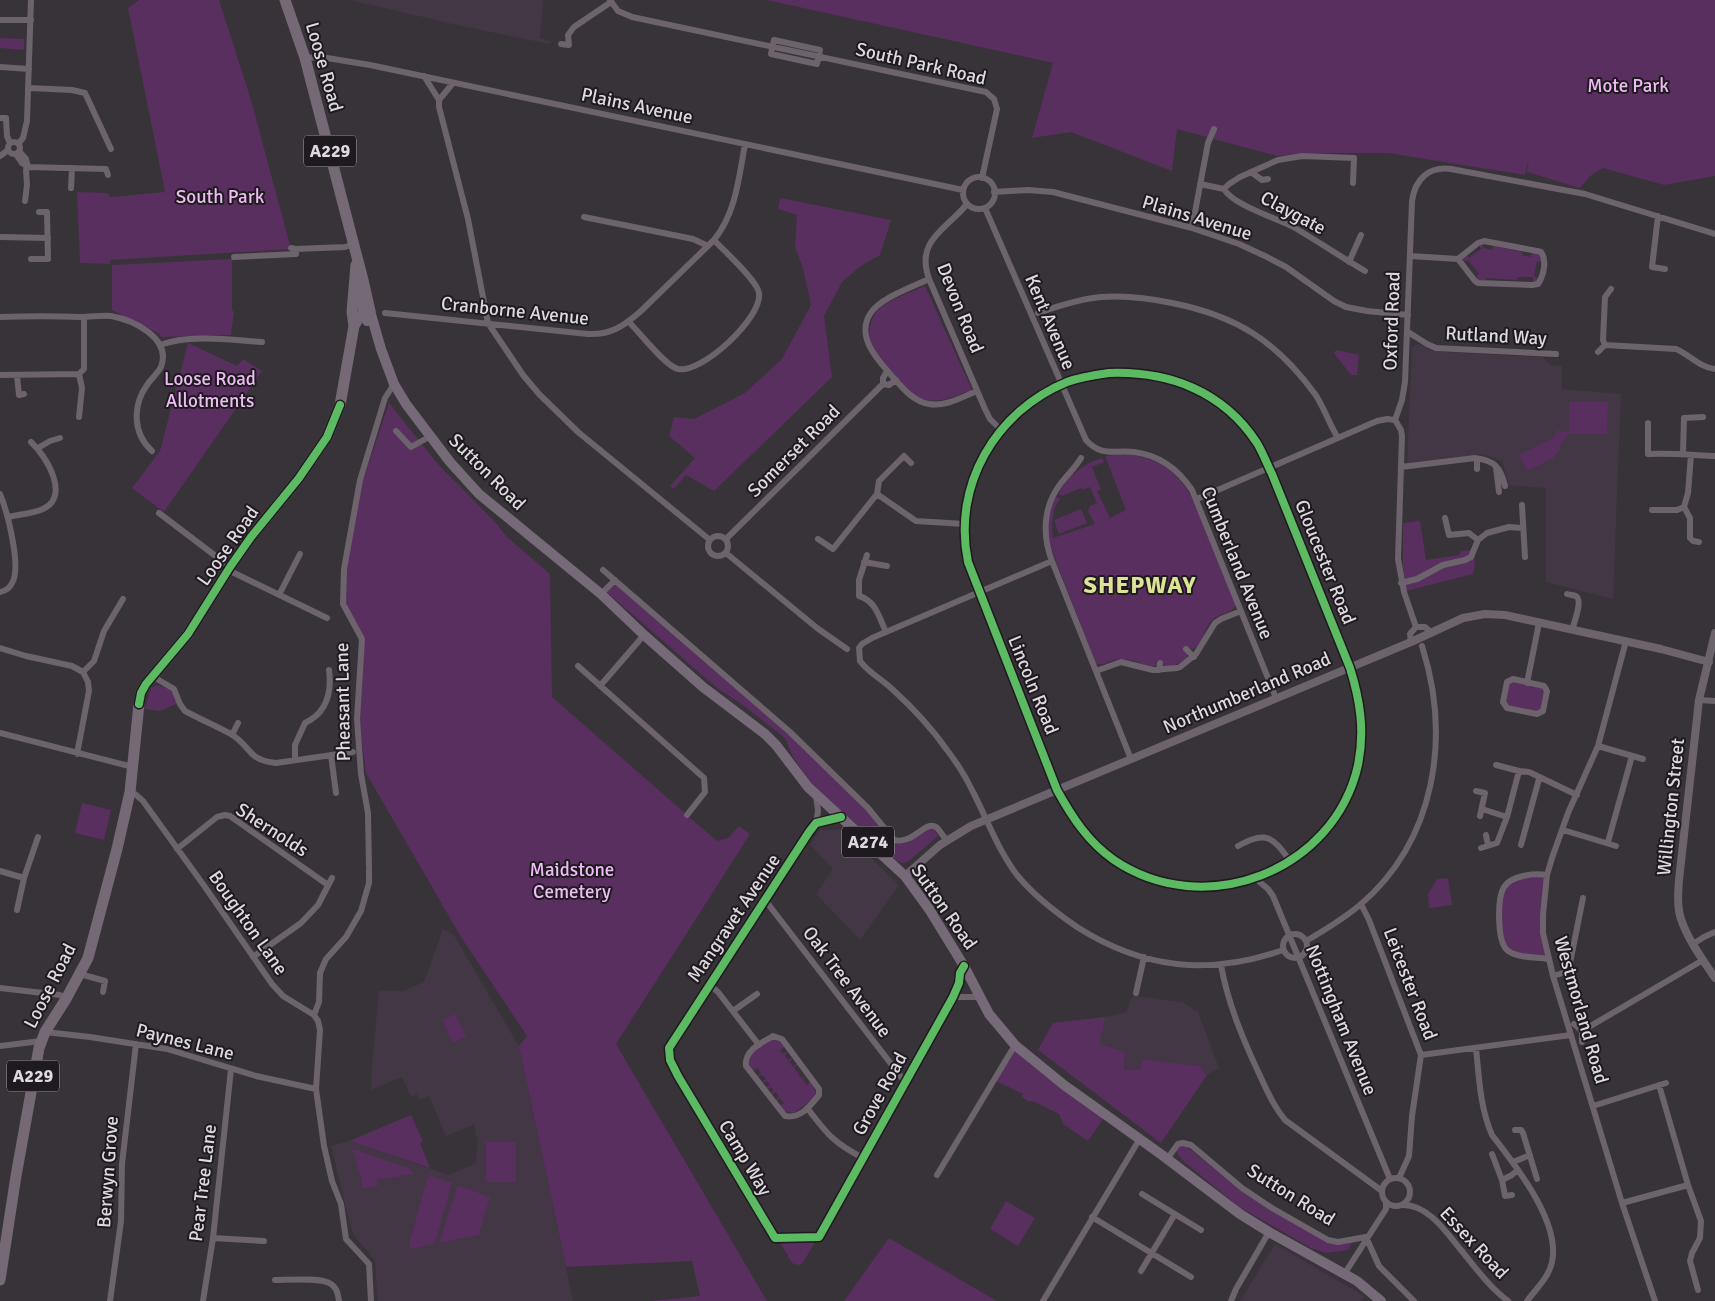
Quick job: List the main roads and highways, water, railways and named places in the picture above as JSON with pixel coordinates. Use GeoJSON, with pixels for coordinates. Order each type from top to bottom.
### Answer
{"type":"FeatureCollection","features":[{"type":"Feature","properties":{"kind":"highway","name":"Loose Road"},"geometry":{"type":"LineString","coordinates":[[0,1280],[33,1075],[43,1036],[88,958],[119,844],[130,792],[141,693],[152,676],[188,634],[229,568],[251,537],[299,478],[327,437],[340,405],[354,326],[356,321],[367,312],[363,280],[354,244],[305,58],[285,0]]}},
{"type":"Feature","properties":{"kind":"highway","name":"Loose Road"},"geometry":{"type":"LineString","coordinates":[[354,326],[352,312],[356,289],[357,260]]}},
{"type":"Feature","properties":{"kind":"main road","name":"Sutton Road"},"geometry":{"type":"LineString","coordinates":[[356,289],[367,312],[394,384],[429,437],[479,494],[601,594],[703,687],[765,734],[776,745],[808,787],[905,876],[929,909],[964,966],[989,1014],[1015,1045],[1064,1085],[1139,1140],[1167,1158],[1240,1214],[1344,1273],[1371,1291],[1381,1301]]}},
{"type":"Feature","properties":{"kind":"district","name":"SHEPWAY"},"geometry":{"type":"Point","coordinates":[1140,585]}},
{"type":"Feature","properties":{"kind":"park label","name":"Mote Park"},"geometry":{"type":"Point","coordinates":[1628,86]}},
{"type":"Feature","properties":{"kind":"park label","name":"South Park"},"geometry":{"type":"Point","coordinates":[220,197]}},
{"type":"Feature","properties":{"kind":"park label","name":"Loose Road Allotments"},"geometry":{"type":"Point","coordinates":[210,390]}},
{"type":"Feature","properties":{"kind":"park label","name":"Maidstone Cemetery"},"geometry":{"type":"Point","coordinates":[572,881]}}]}
